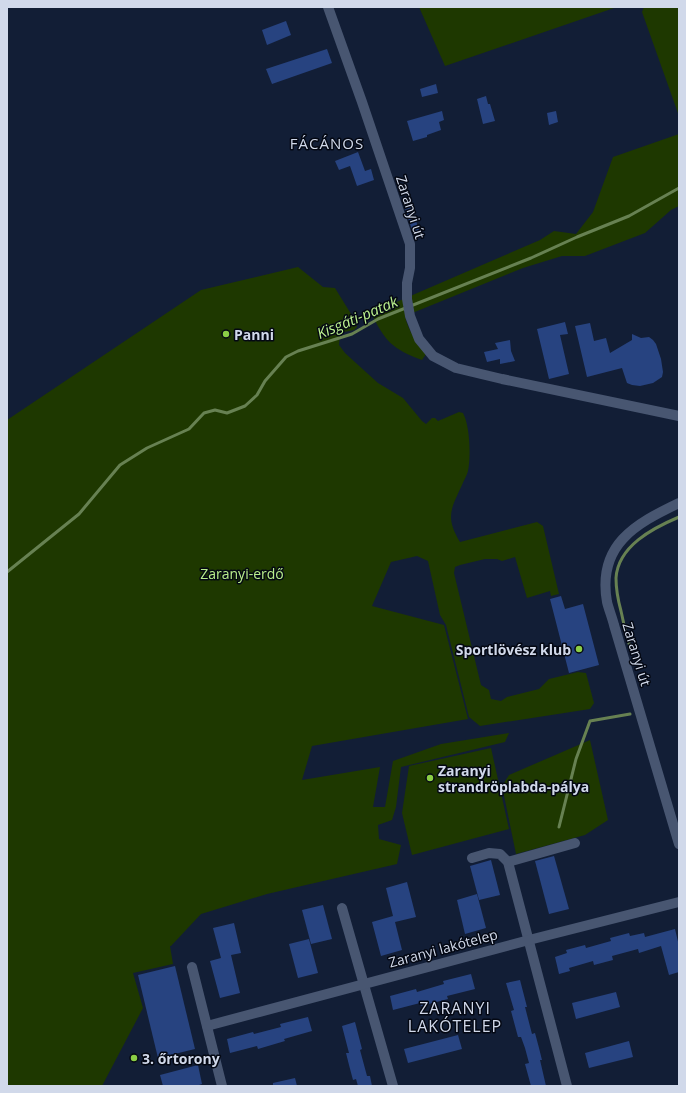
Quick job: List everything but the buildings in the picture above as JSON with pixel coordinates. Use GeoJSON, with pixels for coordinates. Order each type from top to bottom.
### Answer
{"type":"FeatureCollection","features":[{"type":"Feature","properties":{"kind":"street","name":"Zaranyi út"},"geometry":{"type":"LineString","coordinates":[[328,7],[410,244],[410,268],[407,283],[407,299],[410,316],[419,338],[433,356],[456,368],[679,416]]}},
{"type":"Feature","properties":{"kind":"street","name":"Zaranyi út"},"geometry":{"type":"LineString","coordinates":[[679,503],[644,520],[617,544],[610,560],[606,581],[607,601],[679,844]]}},
{"type":"Feature","properties":{"kind":"street"},"geometry":{"type":"LineString","coordinates":[[508,862],[575,843]]}},
{"type":"Feature","properties":{"kind":"street"},"geometry":{"type":"LineString","coordinates":[[472,858],[489,853],[500,854],[508,862],[567,1086]]}},
{"type":"Feature","properties":{"kind":"street","name":"Zaranyi lakótelep"},"geometry":{"type":"LineString","coordinates":[[207,1026],[528,940],[679,902]]}},
{"type":"Feature","properties":{"kind":"street"},"geometry":{"type":"LineString","coordinates":[[342,908],[393,1086]]}},
{"type":"Feature","properties":{"kind":"street"},"geometry":{"type":"LineString","coordinates":[[192,967],[222,1086]]}},
{"type":"Feature","properties":{"kind":"green space"},"geometry":{"type":"Polygon","coordinates":[[[419,7],[617,7],[445,66],[419,7]]]}},
{"type":"Feature","properties":{"kind":"green space"},"geometry":{"type":"Polygon","coordinates":[[[644,7],[679,7],[679,116],[642,12],[644,7]]]}},
{"type":"Feature","properties":{"kind":"green space"},"geometry":{"type":"Polygon","coordinates":[[[679,134],[679,206],[671,210],[645,233],[585,256],[562,256],[523,268],[405,316],[416,341],[426,354],[422,360],[396,348],[385,337],[371,313],[540,240],[554,231],[576,234],[593,212],[613,157],[679,134]]]}},
{"type":"Feature","properties":{"kind":"green space","name":"Zaranyi-erdő"},"geometry":{"type":"Polygon","coordinates":[[[298,267],[323,287],[335,288],[356,322],[357,327],[354,330],[340,334],[339,345],[345,353],[378,383],[403,398],[426,424],[432,418],[435,418],[438,421],[459,412],[463,413],[467,425],[470,449],[469,465],[468,473],[451,513],[452,526],[460,542],[537,522],[543,526],[559,594],[551,596],[550,591],[527,598],[515,557],[502,561],[497,559],[485,559],[455,567],[454,573],[481,685],[489,690],[491,699],[501,701],[507,697],[539,689],[549,679],[578,672],[586,673],[594,703],[590,709],[480,726],[469,717],[446,625],[440,615],[428,561],[417,556],[391,562],[372,606],[444,625],[468,719],[312,746],[302,780],[380,767],[373,807],[385,807],[393,761],[441,744],[509,733],[505,742],[401,767],[396,807],[392,820],[378,825],[379,839],[401,845],[397,864],[267,894],[201,914],[170,946],[173,964],[133,973],[143,1008],[102,1086],[7,1086],[7,420],[201,290],[298,267]]]}},
{"type":"Feature","properties":{"kind":"green space"},"geometry":{"type":"Polygon","coordinates":[[[590,740],[608,820],[585,835],[516,854],[502,786],[509,775],[590,740]]]}},
{"type":"Feature","properties":{"kind":"green space"},"geometry":{"type":"Polygon","coordinates":[[[491,748],[509,829],[412,855],[402,813],[409,766],[491,748]]]}},
{"type":"Feature","properties":{"kind":"waterway","name":"Kisgáti-patak"},"geometry":{"type":"LineString","coordinates":[[7,572],[79,514],[120,465],[147,448],[189,429],[204,413],[215,410],[227,413],[245,406],[257,395],[265,381],[286,357],[298,351],[352,334],[378,319],[531,258],[629,216],[679,188]]}},
{"type":"Feature","properties":{"kind":"waterway"},"geometry":{"type":"LineString","coordinates":[[631,649],[626,635],[617,594],[616,578],[618,567],[623,557],[638,540],[658,527],[679,517]]}},
{"type":"Feature","properties":{"kind":"waterway"},"geometry":{"type":"LineString","coordinates":[[559,827],[576,759],[590,721],[630,714]]}},
{"type":"Feature","properties":{"kind":"place","name":"Panni"},"geometry":{"type":"Point","coordinates":[226,334]}},
{"type":"Feature","properties":{"kind":"place","name":"Sportlövész klub"},"geometry":{"type":"Point","coordinates":[579,649]}},
{"type":"Feature","properties":{"kind":"place","name":"Zaranyi strandröplabda-pálya"},"geometry":{"type":"Point","coordinates":[430,778]}},
{"type":"Feature","properties":{"kind":"place","name":"3. őrtorony"},"geometry":{"type":"Point","coordinates":[134,1058]}},
{"type":"Feature","properties":{"kind":"district","name":"FÁCÁNOS"},"geometry":{"type":"Point","coordinates":[327,143]}},
{"type":"Feature","properties":{"kind":"district","name":"ZARANYI LAKÓTELEP"},"geometry":{"type":"Point","coordinates":[455,1017]}}]}
